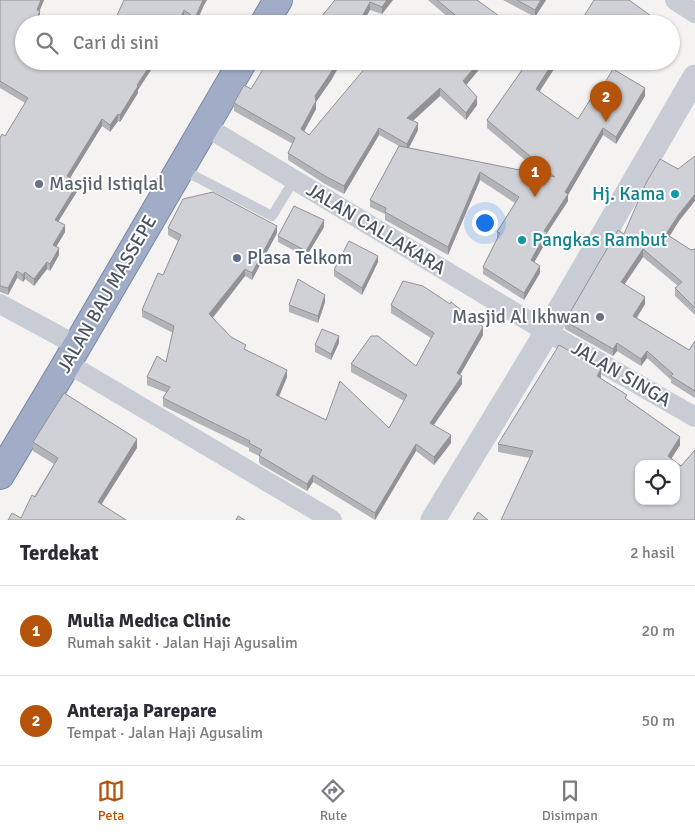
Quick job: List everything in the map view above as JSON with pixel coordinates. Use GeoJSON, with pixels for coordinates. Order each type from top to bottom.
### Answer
{"type":"FeatureCollection","features":[{"type":"Feature","properties":{"kind":"highway"},"geometry":{"type":"LineString","coordinates":[[269,15],[278,0]]}},
{"type":"Feature","properties":{"kind":"highway","name":"JALAN BAU MASSEPE"},"geometry":{"type":"LineString","coordinates":[[0,475],[237,70]]}},
{"type":"Feature","properties":{"kind":"street"},"geometry":{"type":"LineString","coordinates":[[675,0],[695,13]]}},
{"type":"Feature","properties":{"kind":"street"},"geometry":{"type":"LineString","coordinates":[[433,520],[547,332],[695,77]]}},
{"type":"Feature","properties":{"kind":"street","name":"JALAN CALLAKARA"},"geometry":{"type":"LineString","coordinates":[[205,126],[547,332]]}},
{"type":"Feature","properties":{"kind":"street"},"geometry":{"type":"LineString","coordinates":[[0,304],[213,451],[332,520]]}},
{"type":"Feature","properties":{"kind":"street","name":"JALAN SINGA"},"geometry":{"type":"LineString","coordinates":[[547,332],[695,417]]}},
{"type":"Feature","properties":{"kind":"lane"},"geometry":{"type":"LineString","coordinates":[[180,169],[272,216],[294,180]]}},
{"type":"Feature","properties":{"kind":"building"},"geometry":{"type":"Polygon","coordinates":[[[0,0],[41,0],[37,10],[40,11],[38,15],[15,15],[15,70],[147,70],[120,115],[118,114],[110,125],[102,119],[67,176],[78,183],[55,220],[65,225],[53,245],[59,248],[50,264],[47,262],[34,279],[25,272],[23,275],[17,271],[8,288],[0,286],[0,138],[2,134],[5,136],[28,98],[0,81],[0,0]]]}},
{"type":"Feature","properties":{"kind":"building"},"geometry":{"type":"Polygon","coordinates":[[[124,0],[203,0],[196,15],[191,15],[184,10],[182,15],[117,15],[124,0]]]}},
{"type":"Feature","properties":{"kind":"building"},"geometry":{"type":"Polygon","coordinates":[[[335,0],[387,0],[382,7],[370,2],[363,15],[323,15],[335,0]]]}},
{"type":"Feature","properties":{"kind":"building"},"geometry":{"type":"Polygon","coordinates":[[[437,0],[477,0],[498,15],[455,15],[437,0]]]}},
{"type":"Feature","properties":{"kind":"building"},"geometry":{"type":"Polygon","coordinates":[[[517,0],[541,0],[535,10],[517,0]]]}},
{"type":"Feature","properties":{"kind":"building"},"geometry":{"type":"Polygon","coordinates":[[[594,0],[629,0],[650,15],[585,15],[594,0]]]}},
{"type":"Feature","properties":{"kind":"building"},"geometry":{"type":"Polygon","coordinates":[[[263,70],[333,70],[315,96],[316,101],[301,129],[309,135],[363,70],[472,70],[463,81],[477,97],[466,113],[440,88],[407,118],[418,123],[407,144],[379,128],[344,186],[288,153],[295,138],[234,103],[244,85],[251,89],[263,70]]]}},
{"type":"Feature","properties":{"kind":"building"},"geometry":{"type":"Polygon","coordinates":[[[522,70],[548,70],[536,89],[578,119],[595,92],[598,94],[612,70],[645,88],[616,137],[603,128],[565,192],[568,194],[544,231],[547,232],[531,260],[540,266],[524,293],[483,267],[500,233],[497,232],[519,197],[480,172],[448,247],[385,212],[386,208],[370,200],[399,146],[555,177],[487,120],[522,70]]]}},
{"type":"Feature","properties":{"kind":"building"},"geometry":{"type":"Polygon","coordinates":[[[695,156],[695,194],[666,234],[691,250],[695,249],[695,308],[675,288],[682,282],[643,249],[621,282],[645,297],[633,316],[689,350],[695,341],[695,391],[671,376],[673,374],[647,351],[641,359],[617,343],[613,349],[565,321],[618,230],[624,234],[646,183],[660,159],[678,169],[695,156]]]}},
{"type":"Feature","properties":{"kind":"building"},"geometry":{"type":"Polygon","coordinates":[[[213,192],[277,226],[252,273],[245,269],[209,314],[231,337],[246,345],[244,349],[287,370],[276,395],[326,420],[340,381],[389,428],[407,395],[351,364],[371,336],[378,336],[416,366],[434,333],[391,305],[403,281],[423,286],[450,304],[451,302],[483,327],[457,373],[462,376],[430,423],[451,435],[434,457],[416,444],[375,513],[313,475],[307,484],[260,456],[262,450],[249,443],[250,441],[163,398],[170,387],[147,377],[157,356],[166,362],[174,326],[142,310],[158,273],[163,275],[181,235],[168,228],[183,199],[213,192]]]}},
{"type":"Feature","properties":{"kind":"building"},"geometry":{"type":"Polygon","coordinates":[[[294,206],[324,220],[306,251],[278,236],[294,206]]]}},
{"type":"Feature","properties":{"kind":"building"},"geometry":{"type":"Polygon","coordinates":[[[349,241],[378,256],[362,288],[334,270],[349,241]]]}},
{"type":"Feature","properties":{"kind":"building"},"geometry":{"type":"Polygon","coordinates":[[[298,279],[325,295],[318,316],[289,305],[298,279]]]}},
{"type":"Feature","properties":{"kind":"building"},"geometry":{"type":"Polygon","coordinates":[[[322,329],[339,336],[331,354],[315,345],[322,329]]]}},
{"type":"Feature","properties":{"kind":"building"},"geometry":{"type":"Polygon","coordinates":[[[559,345],[601,369],[597,376],[627,395],[625,398],[680,437],[668,456],[673,460],[635,460],[635,505],[680,505],[680,465],[695,450],[695,520],[501,520],[533,451],[498,444],[559,345]]]}},
{"type":"Feature","properties":{"kind":"building"},"geometry":{"type":"Polygon","coordinates":[[[64,393],[137,439],[98,502],[126,520],[8,520],[12,513],[21,518],[32,495],[35,497],[58,458],[33,442],[64,393]]]}},
{"type":"Feature","properties":{"kind":"building"},"geometry":{"type":"Polygon","coordinates":[[[478,512],[488,520],[473,520],[478,512]]]}},
{"type":"Feature","properties":{"kind":"building"},"geometry":{"type":"Polygon","coordinates":[[[238,516],[245,520],[236,520],[238,516]]]}},
{"type":"Feature","properties":{"kind":"place","name":"Anteraja Parepare"},"geometry":{"type":"Point","coordinates":[606,122]}},
{"type":"Feature","properties":{"kind":"place","name":"Masjid Istiqlal"},"geometry":{"type":"Point","coordinates":[39,184]}},
{"type":"Feature","properties":{"kind":"place","name":"Hj. Kama"},"geometry":{"type":"Point","coordinates":[675,194]}},
{"type":"Feature","properties":{"kind":"place","name":"Mulia Medica Clinic"},"geometry":{"type":"Point","coordinates":[535,197]}},
{"type":"Feature","properties":{"kind":"place","name":"Pangkas Rambut"},"geometry":{"type":"Point","coordinates":[522,240]}},
{"type":"Feature","properties":{"kind":"place","name":"Plasa Telkom"},"geometry":{"type":"Point","coordinates":[237,258]}},
{"type":"Feature","properties":{"kind":"place","name":"Masjid Al Ikhwan"},"geometry":{"type":"Point","coordinates":[600,317]}}]}
